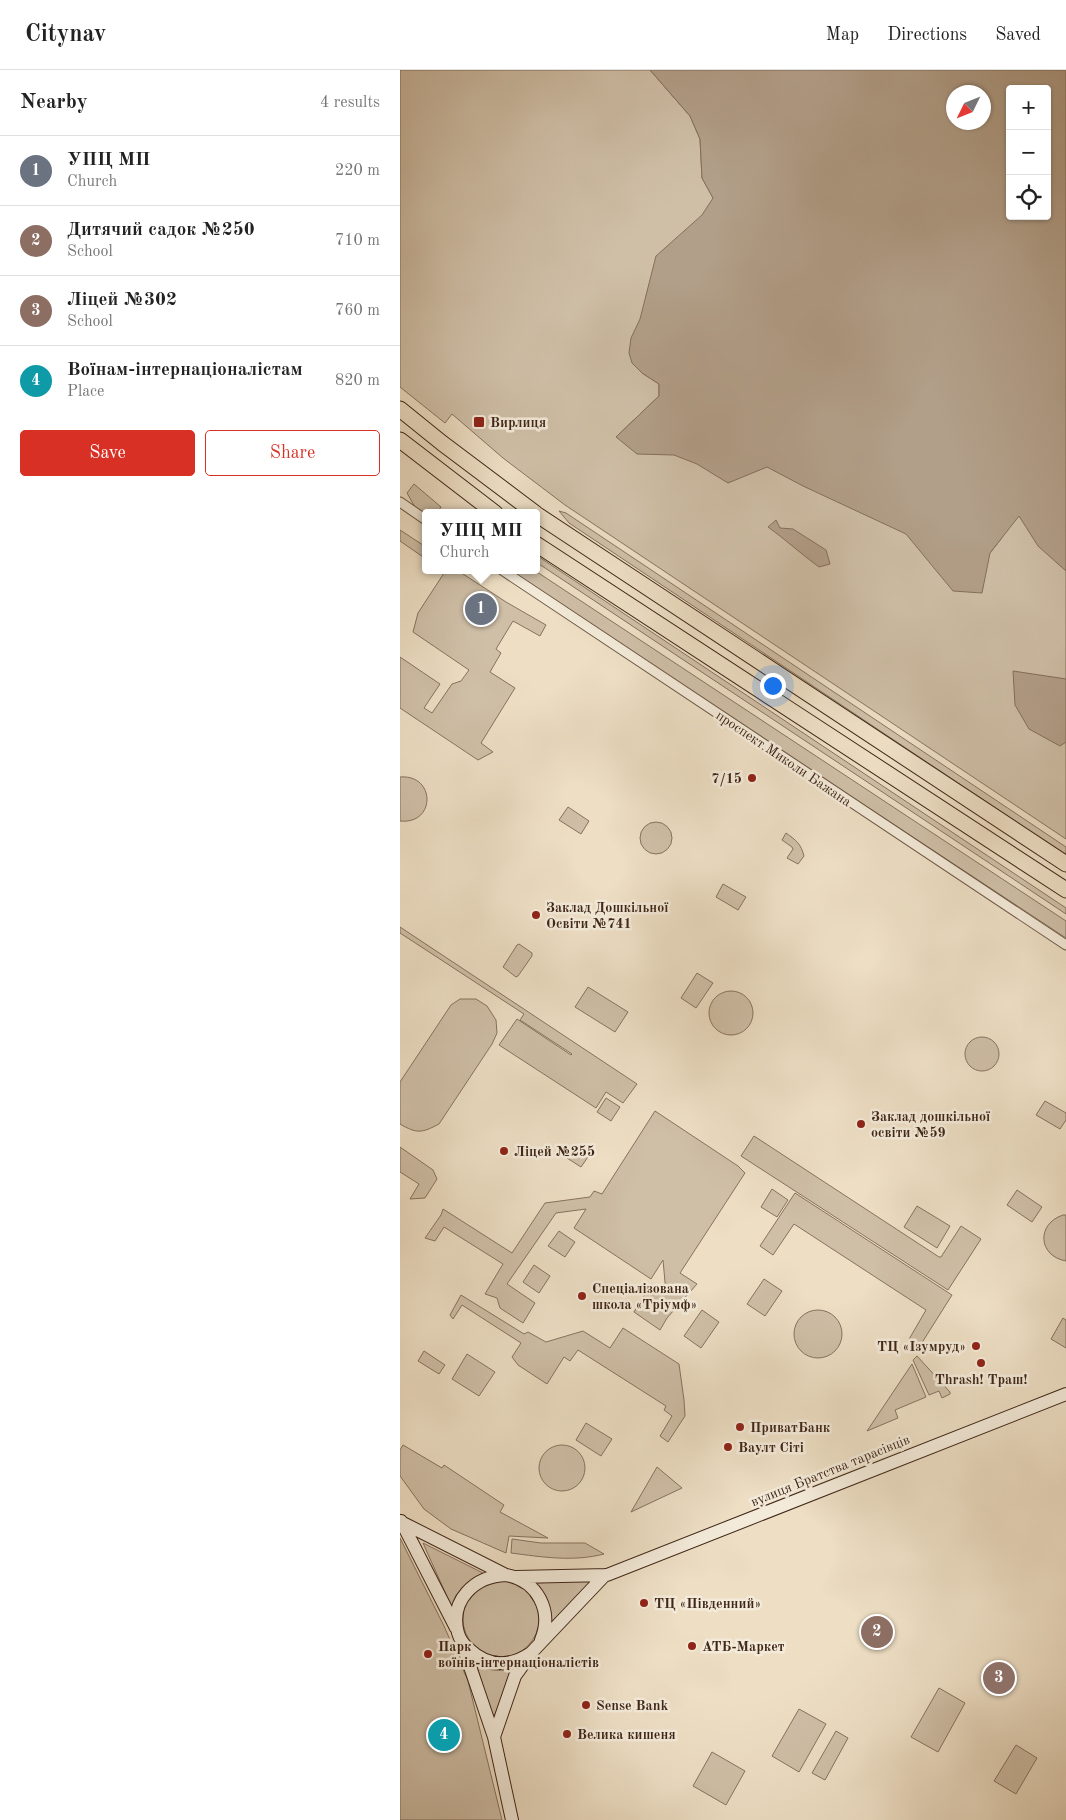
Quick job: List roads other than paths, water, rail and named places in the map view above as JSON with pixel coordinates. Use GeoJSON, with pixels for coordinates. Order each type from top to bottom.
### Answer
{"type":"FeatureCollection","features":[{"type":"Feature","properties":{"kind":"highway"},"geometry":{"type":"LineString","coordinates":[[400,409],[531,509]]}},
{"type":"Feature","properties":{"kind":"highway"},"geometry":{"type":"LineString","coordinates":[[400,440],[490,509]]}},
{"type":"Feature","properties":{"kind":"highway"},"geometry":{"type":"LineString","coordinates":[[540,516],[1066,864]]}},
{"type":"Feature","properties":{"kind":"highway"},"geometry":{"type":"LineString","coordinates":[[540,547],[1066,890]]}},
{"type":"Feature","properties":{"kind":"street"},"geometry":{"type":"LineString","coordinates":[[400,502],[422,517]]}},
{"type":"Feature","properties":{"kind":"street","name":"проспект Миколи Бажана"},"geometry":{"type":"LineString","coordinates":[[508,574],[1066,945]]}},
{"type":"Feature","properties":{"kind":"street","name":"вулиця Братства тарасівців"},"geometry":{"type":"LineString","coordinates":[[511,1576],[605,1575],[1066,1394]]}},
{"type":"Feature","properties":{"kind":"street"},"geometry":{"type":"LineString","coordinates":[[401,1521],[530,1585],[538,1594],[544,1606],[545,1625],[535,1648],[516,1676],[494,1736]]}},
{"type":"Feature","properties":{"kind":"street"},"geometry":{"type":"LineString","coordinates":[[401,1521],[460,1637],[494,1736],[512,1820]]}},
{"type":"Feature","properties":{"kind":"street","name":"вулиця Братства тарасівців"},"geometry":{"type":"LineString","coordinates":[[535,1648],[605,1575]]}},
{"type":"Feature","properties":{"kind":"street"},"geometry":{"type":"LineString","coordinates":[[511,1576],[495,1576],[484,1579],[466,1593],[460,1603],[458,1614],[460,1637],[476,1655],[486,1661],[498,1664],[515,1661],[535,1648]]}},
{"type":"Feature","properties":{"kind":"place","name":"Вирлиця"},"geometry":{"type":"Point","coordinates":[479,422]}},
{"type":"Feature","properties":{"kind":"place","name":"УПЦ МП"},"geometry":{"type":"Point","coordinates":[481,609]}},
{"type":"Feature","properties":{"kind":"place","name":"7/15"},"geometry":{"type":"Point","coordinates":[752,778]}},
{"type":"Feature","properties":{"kind":"place","name":"Заклад Дошкільної Освіти №741"},"geometry":{"type":"Point","coordinates":[536,915]}},
{"type":"Feature","properties":{"kind":"place","name":"Заклад дошкільної освіти №59"},"geometry":{"type":"Point","coordinates":[861,1124]}},
{"type":"Feature","properties":{"kind":"place","name":"Ліцей №255"},"geometry":{"type":"Point","coordinates":[504,1151]}},
{"type":"Feature","properties":{"kind":"place","name":"Спеціалізована школа «Тріумф»"},"geometry":{"type":"Point","coordinates":[582,1296]}},
{"type":"Feature","properties":{"kind":"place","name":"ТЦ «Ізумруд»"},"geometry":{"type":"Point","coordinates":[976,1346]}},
{"type":"Feature","properties":{"kind":"place","name":"Thrash! Траш!"},"geometry":{"type":"Point","coordinates":[981,1363]}},
{"type":"Feature","properties":{"kind":"place","name":"ПриватБанк"},"geometry":{"type":"Point","coordinates":[740,1427]}},
{"type":"Feature","properties":{"kind":"place","name":"Ваулт Сіті"},"geometry":{"type":"Point","coordinates":[728,1447]}},
{"type":"Feature","properties":{"kind":"place","name":"ТЦ «Південний»"},"geometry":{"type":"Point","coordinates":[644,1603]}},
{"type":"Feature","properties":{"kind":"place","name":"Дитячий садок №250"},"geometry":{"type":"Point","coordinates":[877,1632]}},
{"type":"Feature","properties":{"kind":"place","name":"АТБ-Маркет"},"geometry":{"type":"Point","coordinates":[692,1646]}},
{"type":"Feature","properties":{"kind":"place","name":"Парк воїнів-інтернаціоналістів"},"geometry":{"type":"Point","coordinates":[428,1654]}},
{"type":"Feature","properties":{"kind":"place","name":"Ліцей №302"},"geometry":{"type":"Point","coordinates":[999,1678]}},
{"type":"Feature","properties":{"kind":"place","name":"Sense Bank"},"geometry":{"type":"Point","coordinates":[586,1705]}},
{"type":"Feature","properties":{"kind":"place","name":"Велика кишеня"},"geometry":{"type":"Point","coordinates":[567,1734]}},
{"type":"Feature","properties":{"kind":"place","name":"Воїнам-інтернаціоналістам"},"geometry":{"type":"Point","coordinates":[444,1735]}}]}
